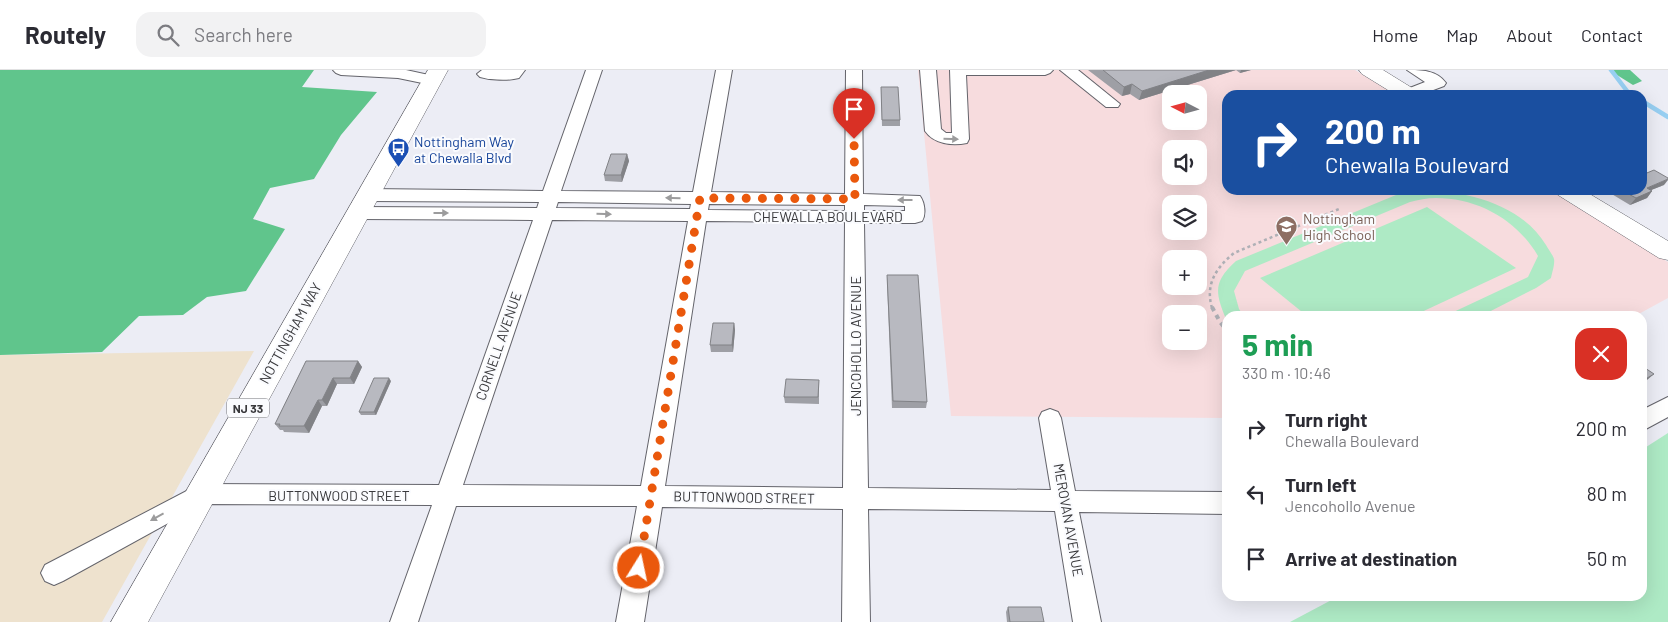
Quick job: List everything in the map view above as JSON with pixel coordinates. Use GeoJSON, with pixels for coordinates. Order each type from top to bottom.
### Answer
{"type":"FeatureCollection","features":[{"type":"Feature","properties":{"kind":"main road"},"geometry":{"type":"LineString","coordinates":[[1369,70],[1401,90]]}},
{"type":"Feature","properties":{"kind":"main road","name":"NOTTINGHAM WAY"},"geometry":{"type":"LineString","coordinates":[[129,622],[435,75]]}},
{"type":"Feature","properties":{"kind":"main road"},"geometry":{"type":"LineString","coordinates":[[1574,195],[1668,252]]}},
{"type":"Feature","properties":{"kind":"street"},"geometry":{"type":"LineString","coordinates":[[341,70],[435,75]]}},
{"type":"Feature","properties":{"kind":"street"},"geometry":{"type":"LineString","coordinates":[[485,74],[514,75],[516,70]]}},
{"type":"Feature","properties":{"kind":"street","name":"CORNELL AVENUE"},"geometry":{"type":"LineString","coordinates":[[404,622],[594,70]]}},
{"type":"Feature","properties":{"kind":"street"},"geometry":{"type":"LineString","coordinates":[[630,622],[699,207],[724,70]]}},
{"type":"Feature","properties":{"kind":"street","name":"JENCOHOLLO AVENUE"},"geometry":{"type":"LineString","coordinates":[[854,70],[856,622]]}},
{"type":"Feature","properties":{"kind":"street"},"geometry":{"type":"LineString","coordinates":[[928,70],[933,131],[942,138],[961,139],[958,70],[1045,70]]}},
{"type":"Feature","properties":{"kind":"street"},"geometry":{"type":"LineString","coordinates":[[1068,70],[1112,104]]}},
{"type":"Feature","properties":{"kind":"street"},"geometry":{"type":"LineString","coordinates":[[1415,70],[1438,83],[1421,90]]}},
{"type":"Feature","properties":{"kind":"street"},"geometry":{"type":"LineString","coordinates":[[416,213],[424,196]]}},
{"type":"Feature","properties":{"kind":"street","name":"CHEWALLA BOULEVARD"},"geometry":{"type":"LineString","coordinates":[[363,204],[424,196],[547,205],[855,208]]}},
{"type":"Feature","properties":{"kind":"street","name":"CHEWALLA BOULEVARD"},"geometry":{"type":"LineString","coordinates":[[363,204],[416,213],[547,205]]}},
{"type":"Feature","properties":{"kind":"street"},"geometry":{"type":"LineString","coordinates":[[1647,419],[1668,406]]}},
{"type":"Feature","properties":{"kind":"street","name":"MEROVAN AVENUE"},"geometry":{"type":"LineString","coordinates":[[1050,418],[1087,622]]}},
{"type":"Feature","properties":{"kind":"street"},"geometry":{"type":"LineString","coordinates":[[54,573],[200,494]]}},
{"type":"Feature","properties":{"kind":"street","name":"BUTTONWOOD STREET"},"geometry":{"type":"LineString","coordinates":[[200,494],[651,496],[1222,503]]}},
{"type":"Feature","properties":{"kind":"path"},"geometry":{"type":"LineString","coordinates":[[1222,324],[1214,314],[1209,284],[1214,271],[1223,260],[1234,253],[1339,209]]}},
{"type":"Feature","properties":{"kind":"shaded area","name":"Nottingham High School"},"geometry":{"type":"Polygon","coordinates":[[[918,70],[1355,70],[1388,90],[1222,90],[1222,195],[1558,195],[1668,262],[1668,298],[1644,311],[1222,311],[1222,418],[951,416],[918,70]]]}},
{"type":"Feature","properties":{"kind":"shaded area"},"geometry":{"type":"Polygon","coordinates":[[[254,351],[102,622],[0,622],[0,355],[254,351]]]}},
{"type":"Feature","properties":{"kind":"green space"},"geometry":{"type":"Polygon","coordinates":[[[0,70],[314,70],[302,87],[377,92],[341,135],[314,179],[270,188],[253,219],[285,229],[246,291],[207,297],[183,315],[139,316],[102,352],[0,355],[0,70]]]}},
{"type":"Feature","properties":{"kind":"green space"},"geometry":{"type":"Polygon","coordinates":[[[1609,70],[1630,70],[1642,81],[1633,85],[1609,70]]]}},
{"type":"Feature","properties":{"kind":"green space"},"geometry":{"type":"Polygon","coordinates":[[[1396,195],[1465,195],[1506,209],[1522,219],[1546,245],[1553,256],[1554,263],[1551,278],[1536,288],[1491,311],[1456,311],[1528,277],[1538,256],[1519,232],[1495,214],[1467,202],[1436,198],[1410,202],[1245,271],[1234,291],[1240,311],[1222,311],[1218,288],[1223,275],[1236,261],[1396,195]]]}},
{"type":"Feature","properties":{"kind":"green space"},"geometry":{"type":"Polygon","coordinates":[[[1427,207],[1516,268],[1424,311],[1301,311],[1260,278],[1427,207]]]}},
{"type":"Feature","properties":{"kind":"green space"},"geometry":{"type":"Polygon","coordinates":[[[1668,433],[1668,622],[1290,622],[1330,601],[1647,601],[1647,446],[1668,433]]]}},
{"type":"Feature","properties":{"kind":"building"},"geometry":{"type":"Polygon","coordinates":[[[1103,70],[1209,70],[1142,91],[1132,84],[1124,87],[1103,70]]]}},
{"type":"Feature","properties":{"kind":"building"},"geometry":{"type":"Polygon","coordinates":[[[881,87],[898,87],[900,120],[882,120],[881,87]]]}},
{"type":"Feature","properties":{"kind":"building"},"geometry":{"type":"Polygon","coordinates":[[[611,154],[627,154],[621,175],[604,175],[611,154]]]}},
{"type":"Feature","properties":{"kind":"building"},"geometry":{"type":"Polygon","coordinates":[[[1654,170],[1668,179],[1647,188],[1647,173],[1654,170]]]}},
{"type":"Feature","properties":{"kind":"building"},"geometry":{"type":"Polygon","coordinates":[[[1630,195],[1643,195],[1636,198],[1630,195]]]}},
{"type":"Feature","properties":{"kind":"building"},"geometry":{"type":"Polygon","coordinates":[[[887,275],[918,275],[927,402],[893,401],[887,275]]]}},
{"type":"Feature","properties":{"kind":"building"},"geometry":{"type":"Polygon","coordinates":[[[713,323],[734,323],[732,345],[710,345],[713,323]]]}},
{"type":"Feature","properties":{"kind":"building"},"geometry":{"type":"Polygon","coordinates":[[[306,361],[358,361],[350,378],[333,378],[322,400],[318,400],[304,426],[279,426],[280,424],[275,424],[306,361]]]}},
{"type":"Feature","properties":{"kind":"building"},"geometry":{"type":"Polygon","coordinates":[[[1647,369],[1654,374],[1647,378],[1647,369]]]}},
{"type":"Feature","properties":{"kind":"building"},"geometry":{"type":"Polygon","coordinates":[[[374,378],[389,378],[374,412],[359,412],[374,378]]]}},
{"type":"Feature","properties":{"kind":"building"},"geometry":{"type":"Polygon","coordinates":[[[786,379],[819,380],[818,397],[784,397],[786,379]]]}},
{"type":"Feature","properties":{"kind":"building"},"geometry":{"type":"Polygon","coordinates":[[[1008,607],[1041,607],[1044,622],[1010,622],[1008,607]]]}},
{"type":"Feature","properties":{"kind":"waterway"},"geometry":{"type":"LineString","coordinates":[[1611,70],[1626,90]]}},
{"type":"Feature","properties":{"kind":"waterway"},"geometry":{"type":"LineString","coordinates":[[1647,104],[1668,117]]}},
{"type":"Feature","properties":{"kind":"place","name":"Nottingham Way at Chewalla Blvd"},"geometry":{"type":"Point","coordinates":[398,168]}},
{"type":"Feature","properties":{"kind":"place","name":"Nottingham High School"},"geometry":{"type":"Point","coordinates":[1287,245]}},
{"type":"Feature","properties":{"kind":"route"},"geometry":{"type":"LineString","coordinates":[[639,568],[700,198],[855,199],[854,139]]}}]}
